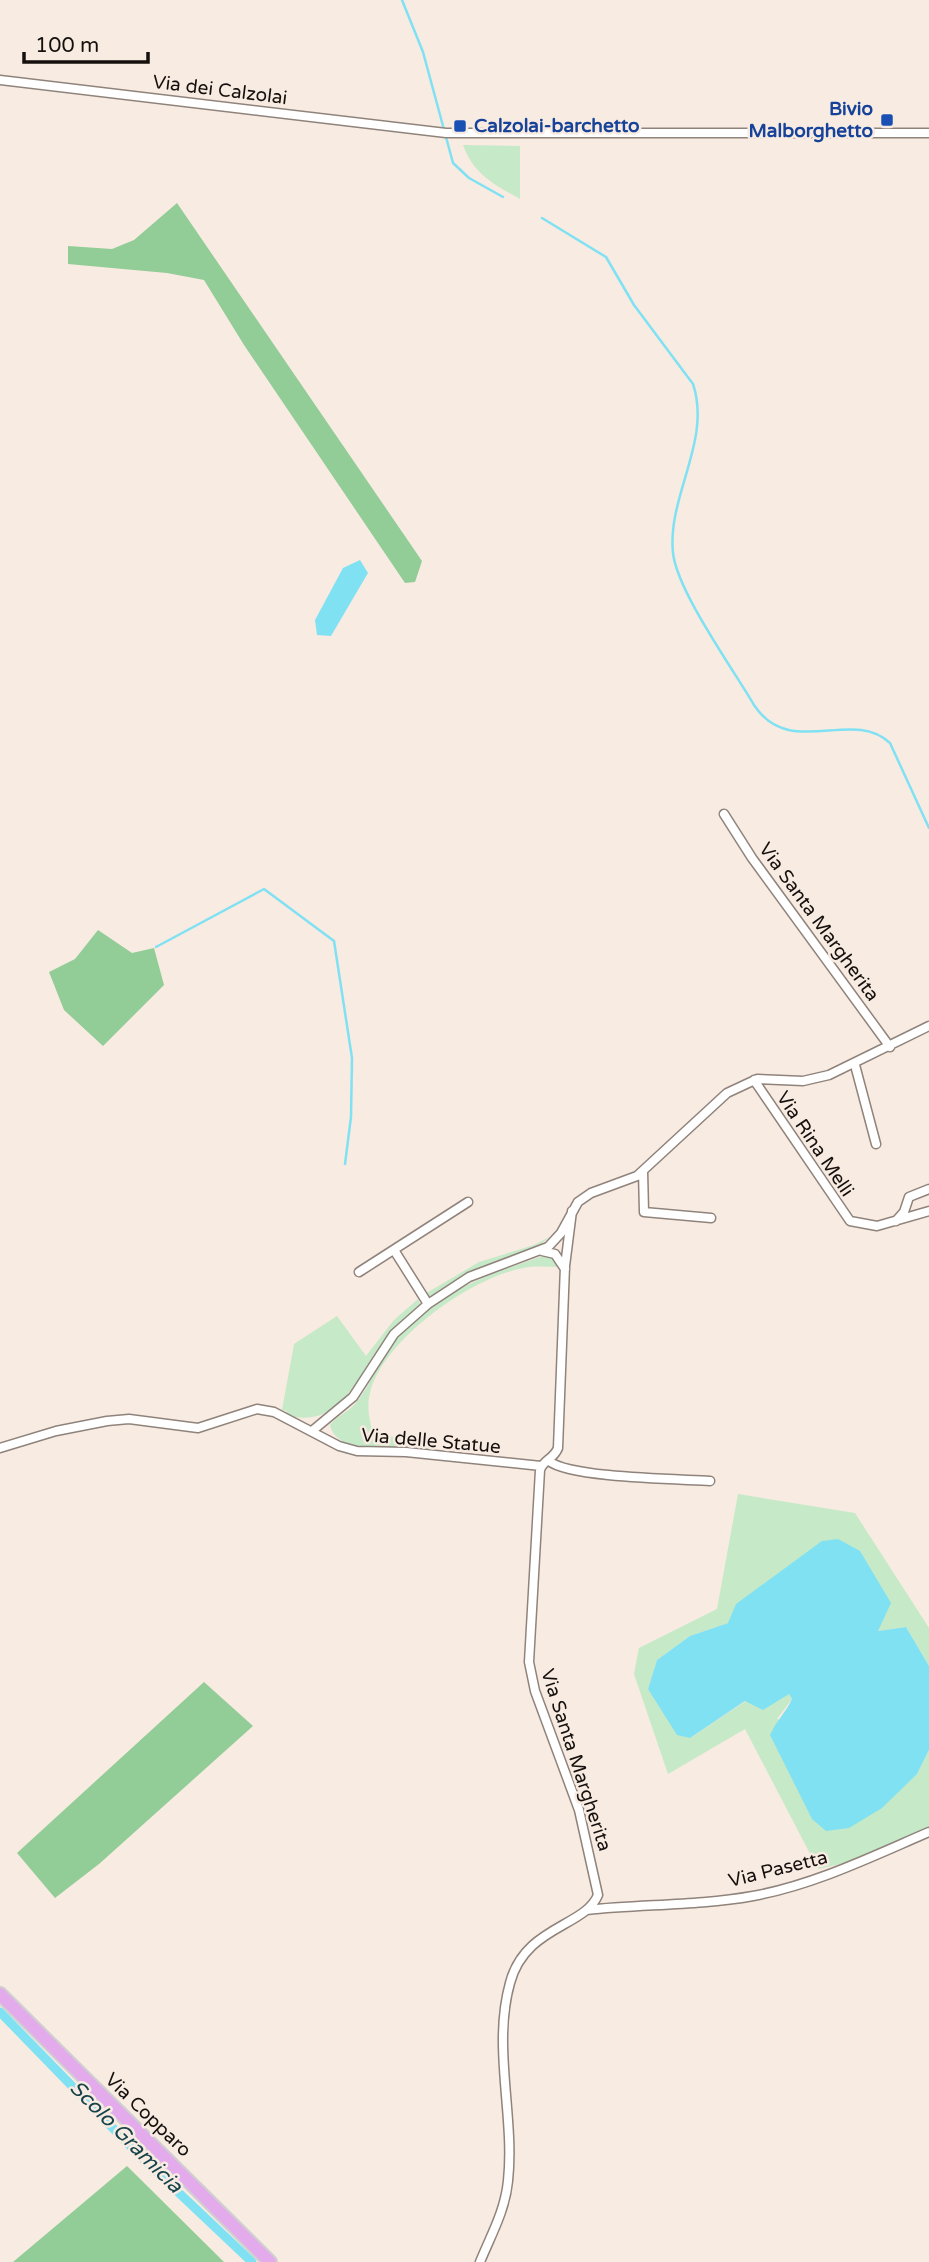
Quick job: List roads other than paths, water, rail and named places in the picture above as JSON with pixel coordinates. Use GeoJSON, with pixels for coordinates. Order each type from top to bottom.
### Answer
{"type":"FeatureCollection","features":[{"type":"Feature","properties":{"kind":"main road","name":"Via Copparo"},"geometry":{"type":"LineString","coordinates":[[0,1994],[270,2262]]}},
{"type":"Feature","properties":{"kind":"street","name":"Via dei Calzolai"},"geometry":{"type":"LineString","coordinates":[[0,80],[436,132],[929,133]]}},
{"type":"Feature","properties":{"kind":"street","name":"Via Santa Margherita"},"geometry":{"type":"LineString","coordinates":[[724,814],[890,1047]]}},
{"type":"Feature","properties":{"kind":"street"},"geometry":{"type":"LineString","coordinates":[[312,1431],[352,1397],[394,1334],[428,1304],[469,1277],[542,1251],[555,1241],[572,1211],[591,1193],[631,1179],[643,1171],[719,1098],[754,1080],[809,1080],[855,1065],[929,1027]]}},
{"type":"Feature","properties":{"kind":"street"},"geometry":{"type":"LineString","coordinates":[[855,1065],[877,1144]]}},
{"type":"Feature","properties":{"kind":"street","name":"Via Rina Melli"},"geometry":{"type":"LineString","coordinates":[[754,1080],[846,1218],[864,1226],[894,1222],[929,1211]]}},
{"type":"Feature","properties":{"kind":"street"},"geometry":{"type":"LineString","coordinates":[[643,1171],[644,1212],[711,1218]]}},
{"type":"Feature","properties":{"kind":"street"},"geometry":{"type":"LineString","coordinates":[[894,1222],[904,1212],[909,1197],[929,1189]]}},
{"type":"Feature","properties":{"kind":"street"},"geometry":{"type":"LineString","coordinates":[[359,1272],[468,1202]]}},
{"type":"Feature","properties":{"kind":"street"},"geometry":{"type":"LineString","coordinates":[[541,1466],[555,1455],[558,1444],[565,1268],[572,1211]]}},
{"type":"Feature","properties":{"kind":"street"},"geometry":{"type":"LineString","coordinates":[[555,1241],[567,1249]]}},
{"type":"Feature","properties":{"kind":"street"},"geometry":{"type":"LineString","coordinates":[[555,1241],[555,1254],[565,1268]]}},
{"type":"Feature","properties":{"kind":"street"},"geometry":{"type":"LineString","coordinates":[[394,1250],[428,1304]]}},
{"type":"Feature","properties":{"kind":"street"},"geometry":{"type":"LineString","coordinates":[[542,1251],[555,1254]]}},
{"type":"Feature","properties":{"kind":"street","name":"Via delle Statue"},"geometry":{"type":"LineString","coordinates":[[0,1448],[43,1434],[107,1420],[129,1419],[198,1428],[257,1409],[274,1412],[339,1446],[358,1451],[426,1454],[541,1466]]}},
{"type":"Feature","properties":{"kind":"street"},"geometry":{"type":"LineString","coordinates":[[549,1461],[558,1467],[579,1470],[710,1481]]}},
{"type":"Feature","properties":{"kind":"street","name":"Via Santa Margherita"},"geometry":{"type":"LineString","coordinates":[[541,1466],[530,1672],[587,1838],[598,1895],[586,1910]]}},
{"type":"Feature","properties":{"kind":"street","name":"Via Pasetta"},"geometry":{"type":"LineString","coordinates":[[586,1910],[667,1906],[754,1896],[848,1867],[929,1832]]}},
{"type":"Feature","properties":{"kind":"street"},"geometry":{"type":"LineString","coordinates":[[480,2262],[501,2214],[508,2180],[504,2040],[511,1980],[534,1943],[586,1910]]}},
{"type":"Feature","properties":{"kind":"water"},"geometry":{"type":"Polygon","coordinates":[[[360,560],[368,573],[331,636],[317,635],[315,620],[343,568],[360,560]]]}},
{"type":"Feature","properties":{"kind":"water"},"geometry":{"type":"Polygon","coordinates":[[[838,1539],[860,1551],[891,1603],[878,1631],[906,1627],[929,1666],[929,1750],[917,1774],[882,1808],[849,1828],[826,1831],[812,1819],[770,1735],[792,1699],[789,1694],[763,1710],[745,1701],[690,1738],[677,1735],[648,1689],[657,1660],[690,1636],[728,1623],[736,1604],[822,1541],[838,1539]]]}},
{"type":"Feature","properties":{"kind":"waterway"},"geometry":{"type":"LineString","coordinates":[[402,0],[423,52],[453,163],[469,178],[503,197]]}},
{"type":"Feature","properties":{"kind":"waterway"},"geometry":{"type":"LineString","coordinates":[[542,218],[606,257],[634,305],[693,384],[697,426],[676,511],[673,553],[684,588],[754,705],[769,721],[785,729],[803,732],[858,730],[875,733],[890,743],[929,828]]}},
{"type":"Feature","properties":{"kind":"waterway"},"geometry":{"type":"LineString","coordinates":[[156,947],[264,889],[334,941],[352,1058],[351,1117],[345,1164]]}},
{"type":"Feature","properties":{"kind":"waterway","name":"Scolo Gramicia"},"geometry":{"type":"LineString","coordinates":[[0,2012],[142,2158],[252,2262]]}},
{"type":"Feature","properties":{"kind":"place","name":"Bivio Malborghetto"},"geometry":{"type":"Point","coordinates":[887,120]}},
{"type":"Feature","properties":{"kind":"place","name":"Calzolai-barchetto"},"geometry":{"type":"Point","coordinates":[460,126]}}]}
